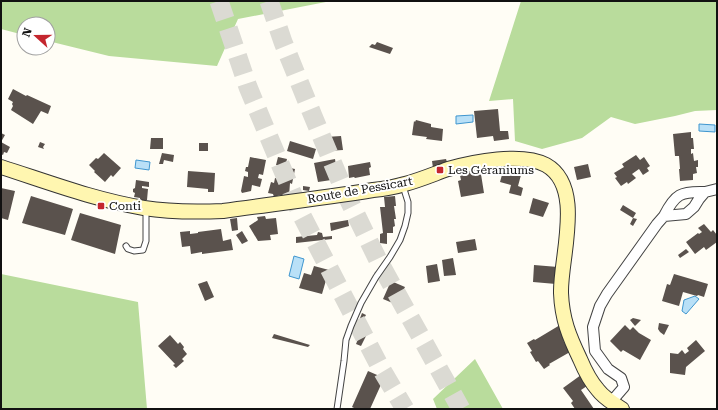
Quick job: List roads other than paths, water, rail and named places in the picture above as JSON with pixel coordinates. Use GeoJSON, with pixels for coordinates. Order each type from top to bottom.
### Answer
{"type":"FeatureCollection","features":[{"type":"Feature","properties":{"kind":"street","name":"Route de Pessicart"},"geometry":{"type":"LineString","coordinates":[[1,167],[107,200],[146,208],[201,212],[223,211],[403,185],[461,166],[476,163],[504,159],[537,161],[548,166],[556,174],[561,180],[567,196],[568,215],[561,292],[563,314],[568,334],[588,376],[599,391],[616,406]]}},
{"type":"Feature","properties":{"kind":"street"},"geometry":{"type":"LineString","coordinates":[[616,406],[624,387],[621,378],[608,369],[595,351],[593,327],[600,306],[674,200],[682,193],[705,192],[717,189]]}},
{"type":"Feature","properties":{"kind":"street"},"geometry":{"type":"LineString","coordinates":[[664,216],[686,214],[694,207],[705,192]]}},
{"type":"Feature","properties":{"kind":"lane"},"geometry":{"type":"LineString","coordinates":[[337,409],[346,340],[351,326],[361,304],[400,240],[405,226],[408,213],[408,202],[403,185]]}},
{"type":"Feature","properties":{"kind":"lane"},"geometry":{"type":"LineString","coordinates":[[126,246],[128,249],[134,251],[143,250],[146,241],[146,208]]}},
{"type":"Feature","properties":{"kind":"water"},"geometry":{"type":"Polygon","coordinates":[[[473,115],[473,122],[456,124],[456,116],[473,115]]]}},
{"type":"Feature","properties":{"kind":"water"},"geometry":{"type":"Polygon","coordinates":[[[699,124],[715,125],[715,132],[699,131],[699,124]]]}},
{"type":"Feature","properties":{"kind":"water"},"geometry":{"type":"Polygon","coordinates":[[[136,160],[150,162],[149,170],[135,168],[136,160]]]}},
{"type":"Feature","properties":{"kind":"water"},"geometry":{"type":"Polygon","coordinates":[[[294,256],[304,259],[299,279],[289,276],[294,256]]]}},
{"type":"Feature","properties":{"kind":"water"},"geometry":{"type":"Polygon","coordinates":[[[695,296],[699,299],[686,314],[682,311],[684,300],[695,296]]]}},
{"type":"Feature","properties":{"kind":"tunnel"},"geometry":{"type":"LineString","coordinates":[[219,1],[248,87],[301,214],[380,367],[405,409]]}},
{"type":"Feature","properties":{"kind":"tunnel"},"geometry":{"type":"LineString","coordinates":[[269,1],[283,42],[343,188],[378,260],[461,409]]}},
{"type":"Feature","properties":{"kind":"place","name":"Les Géraniums"},"geometry":{"type":"Point","coordinates":[440,170]}},
{"type":"Feature","properties":{"kind":"place","name":"Conti"},"geometry":{"type":"Point","coordinates":[101,206]}}]}
